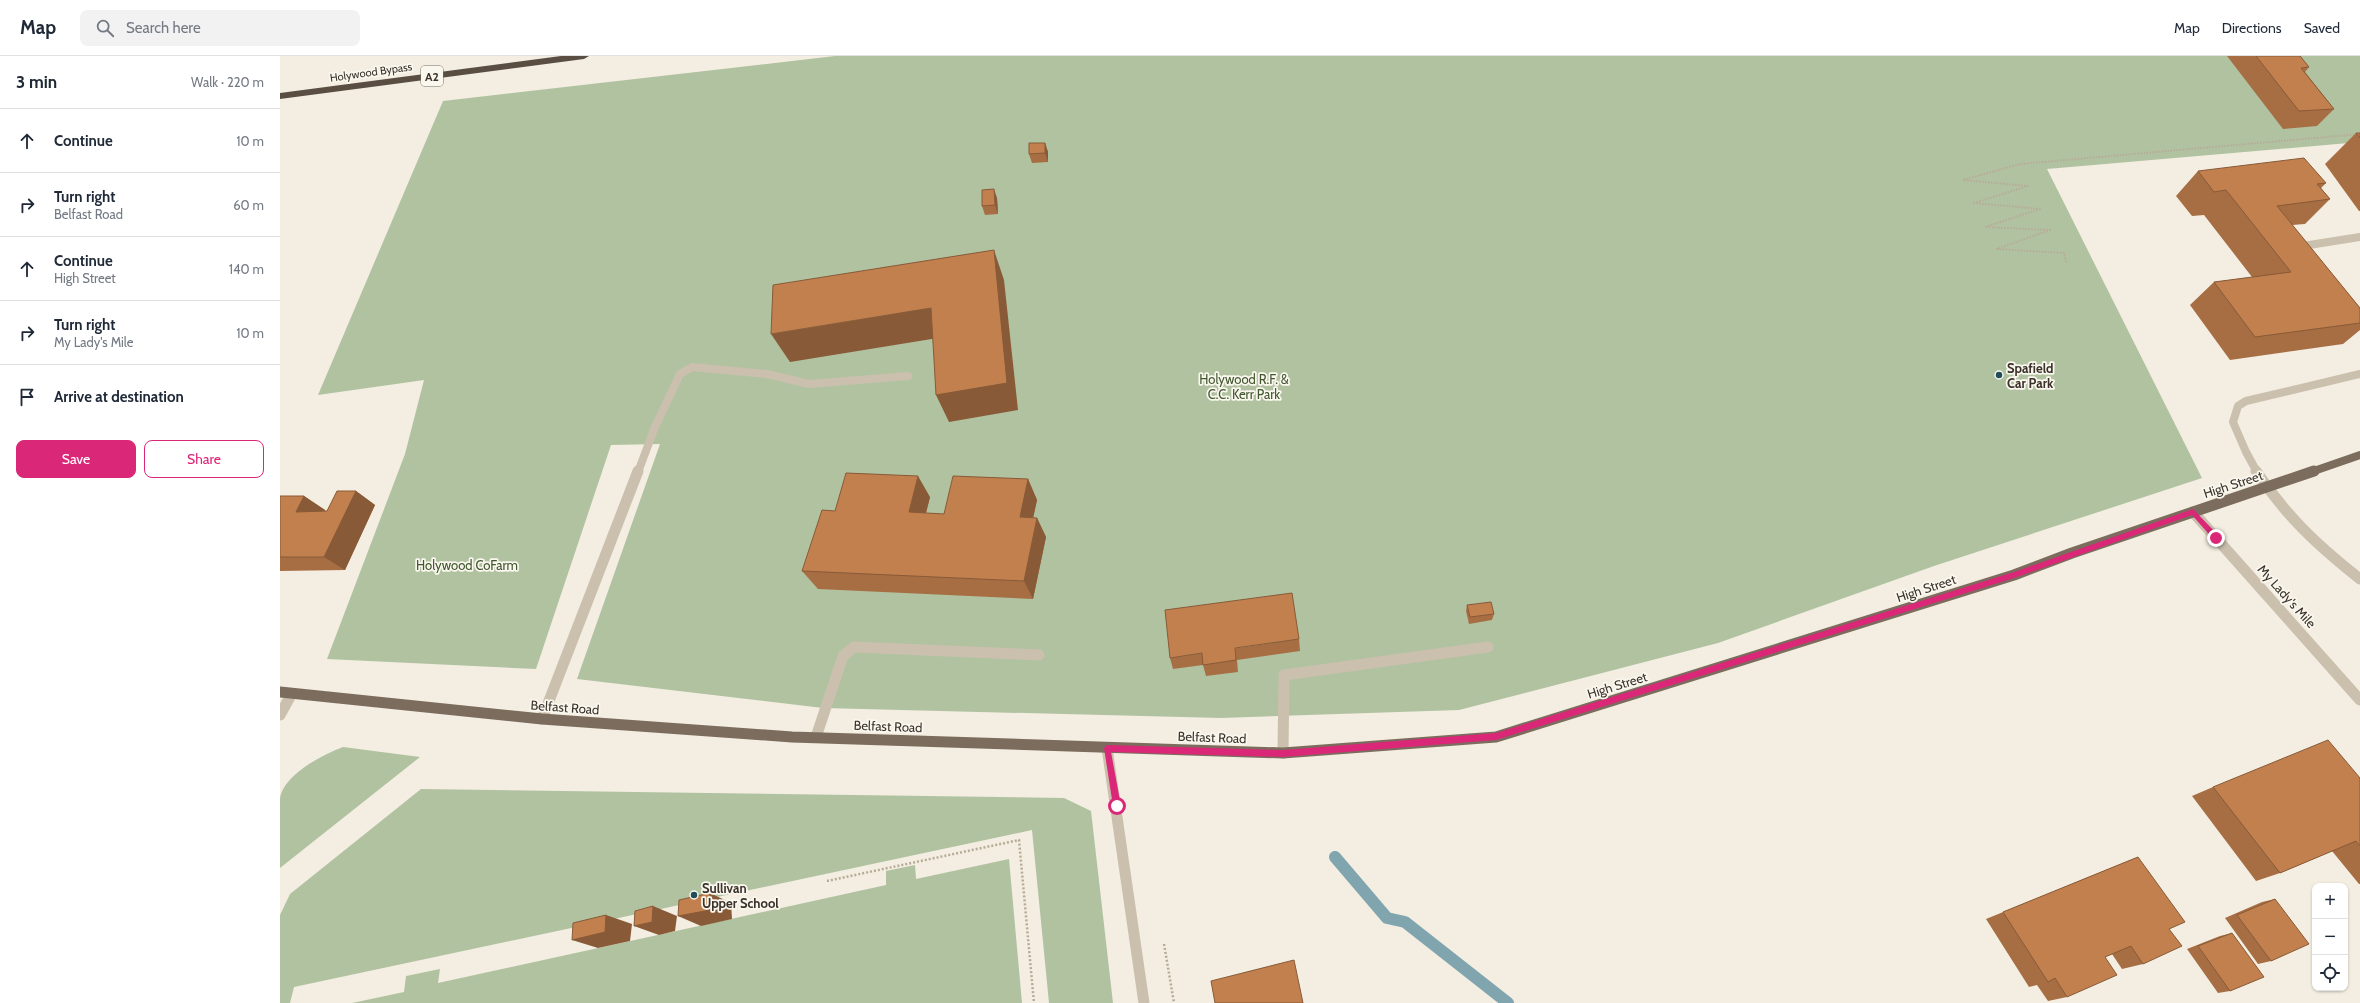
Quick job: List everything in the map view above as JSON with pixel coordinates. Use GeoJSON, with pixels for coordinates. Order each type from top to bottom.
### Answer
{"type":"FeatureCollection","features":[{"type":"Feature","properties":{"kind":"highway","name":"Holywood Bypass"},"geometry":{"type":"LineString","coordinates":[[280,96],[584,56]]}},
{"type":"Feature","properties":{"kind":"main road","name":"High Street"},"geometry":{"type":"LineString","coordinates":[[1496,737],[2014,575],[2193,512],[2360,456]]}},
{"type":"Feature","properties":{"kind":"main road","name":"Belfast Road"},"geometry":{"type":"LineString","coordinates":[[286,694],[542,719],[816,737],[1107,748],[1283,753],[1496,737]]}},
{"type":"Feature","properties":{"kind":"street"},"geometry":{"type":"LineString","coordinates":[[2312,258],[2303,246],[2360,237]]}},
{"type":"Feature","properties":{"kind":"street"},"geometry":{"type":"LineString","coordinates":[[542,719],[655,427],[680,374],[685,369],[692,367],[767,374],[809,384],[908,376]]}},
{"type":"Feature","properties":{"kind":"street"},"geometry":{"type":"LineString","coordinates":[[2360,374],[2256,398],[2238,406],[2233,422],[2236,433],[2268,488],[2312,540],[2360,579]]}},
{"type":"Feature","properties":{"kind":"street","name":"My Lady's Mile"},"geometry":{"type":"LineString","coordinates":[[2193,512],[2360,700]]}},
{"type":"Feature","properties":{"kind":"street"},"geometry":{"type":"LineString","coordinates":[[816,737],[843,656],[854,647],[1039,655]]}},
{"type":"Feature","properties":{"kind":"street"},"geometry":{"type":"LineString","coordinates":[[1283,753],[1284,675],[1488,647]]}},
{"type":"Feature","properties":{"kind":"street"},"geometry":{"type":"LineString","coordinates":[[280,715],[286,694]]}},
{"type":"Feature","properties":{"kind":"street"},"geometry":{"type":"LineString","coordinates":[[1107,748],[1144,1003]]}},
{"type":"Feature","properties":{"kind":"path"},"geometry":{"type":"LineString","coordinates":[[2066,262],[2064,253],[1997,249],[2050,230],[1985,227],[2040,209],[1974,202],[2028,186],[1963,180],[2020,164],[2360,134]]}},
{"type":"Feature","properties":{"kind":"path"},"geometry":{"type":"LineString","coordinates":[[827,881],[1019,840],[1034,1003]]}},
{"type":"Feature","properties":{"kind":"green space","name":"Holywood R.F. & C.C. Kerr Park"},"geometry":{"type":"Polygon","coordinates":[[[835,56],[2360,56],[2360,142],[2047,169],[2202,478],[1934,566],[1718,643],[1459,710],[1221,718],[823,708],[577,679],[660,444],[611,445],[536,669],[327,659],[405,454],[424,380],[318,395],[443,101],[835,56]]]}},
{"type":"Feature","properties":{"kind":"green space"},"geometry":{"type":"Polygon","coordinates":[[[343,747],[420,757],[280,868],[280,799],[283,790],[288,782],[305,767],[325,755],[343,747]]]}},
{"type":"Feature","properties":{"kind":"green space"},"geometry":{"type":"Polygon","coordinates":[[[421,789],[1064,798],[1091,811],[1113,1003],[1049,1003],[1032,830],[294,987],[290,1003],[280,1003],[280,915],[290,894],[421,789]]]}},
{"type":"Feature","properties":{"kind":"green space"},"geometry":{"type":"Polygon","coordinates":[[[1009,859],[1022,1003],[352,1003],[404,992],[406,976],[440,969],[438,983],[886,885],[886,871],[915,865],[916,879],[1009,859]]]}},
{"type":"Feature","properties":{"kind":"building"},"geometry":{"type":"Polygon","coordinates":[[[2256,56],[2300,56],[2309,67],[2301,68],[2334,109],[2299,111],[2256,56]]]}},
{"type":"Feature","properties":{"kind":"building"},"geometry":{"type":"Polygon","coordinates":[[[1029,143],[1045,143],[1045,153],[1029,154],[1029,143]]]}},
{"type":"Feature","properties":{"kind":"building"},"geometry":{"type":"Polygon","coordinates":[[[2304,158],[2326,183],[2317,184],[2330,199],[2277,206],[2360,308],[2360,323],[2255,337],[2214,282],[2291,272],[2226,190],[2214,192],[2198,171],[2304,158]]]}},
{"type":"Feature","properties":{"kind":"building"},"geometry":{"type":"Polygon","coordinates":[[[994,189],[995,205],[982,206],[982,190],[994,189]]]}},
{"type":"Feature","properties":{"kind":"building"},"geometry":{"type":"Polygon","coordinates":[[[994,250],[1007,383],[936,395],[931,308],[771,334],[773,285],[994,250]]]}},
{"type":"Feature","properties":{"kind":"building"},"geometry":{"type":"Polygon","coordinates":[[[846,473],[918,476],[909,512],[944,514],[953,476],[1028,479],[1020,517],[1037,518],[1024,581],[802,571],[822,510],[835,511],[846,473]]]}},
{"type":"Feature","properties":{"kind":"building"},"geometry":{"type":"Polygon","coordinates":[[[337,491],[356,491],[324,557],[280,557],[280,496],[304,496],[296,512],[327,511],[337,491]]]}},
{"type":"Feature","properties":{"kind":"building"},"geometry":{"type":"Polygon","coordinates":[[[1292,593],[1299,639],[1235,648],[1236,660],[1203,665],[1202,653],[1170,658],[1165,610],[1292,593]]]}},
{"type":"Feature","properties":{"kind":"building"},"geometry":{"type":"Polygon","coordinates":[[[1491,602],[1494,614],[1470,617],[1467,605],[1491,602]]]}},
{"type":"Feature","properties":{"kind":"building"},"geometry":{"type":"Polygon","coordinates":[[[2328,740],[2360,778],[2360,846],[2356,841],[2280,873],[2213,787],[2328,740]]]}},
{"type":"Feature","properties":{"kind":"building"},"geometry":{"type":"Polygon","coordinates":[[[2138,857],[2185,922],[2169,929],[2182,946],[2143,964],[2131,946],[2105,957],[2117,975],[2067,997],[2055,978],[2048,982],[2003,912],[2138,857]]]}},
{"type":"Feature","properties":{"kind":"building"},"geometry":{"type":"Polygon","coordinates":[[[710,893],[710,910],[678,916],[679,900],[710,893]]]}},
{"type":"Feature","properties":{"kind":"building"},"geometry":{"type":"Polygon","coordinates":[[[2275,899],[2309,944],[2271,961],[2237,915],[2275,899]]]}},
{"type":"Feature","properties":{"kind":"building"},"geometry":{"type":"Polygon","coordinates":[[[653,906],[652,922],[634,926],[635,911],[653,906]]]}},
{"type":"Feature","properties":{"kind":"building"},"geometry":{"type":"Polygon","coordinates":[[[606,915],[605,932],[572,940],[573,923],[606,915]]]}},
{"type":"Feature","properties":{"kind":"building"},"geometry":{"type":"Polygon","coordinates":[[[2232,933],[2264,977],[2230,991],[2198,946],[2232,933]]]}},
{"type":"Feature","properties":{"kind":"building"},"geometry":{"type":"Polygon","coordinates":[[[1294,960],[1303,1003],[1215,1003],[1211,981],[1294,960]]]}},
{"type":"Feature","properties":{"kind":"waterway"},"geometry":{"type":"LineString","coordinates":[[1335,857],[1387,918],[1405,922],[1508,1003]]}},
{"type":"Feature","properties":{"kind":"place","name":"Spafield Car Park"},"geometry":{"type":"Point","coordinates":[1999,375]}},
{"type":"Feature","properties":{"kind":"place","name":"Sullivan Upper School"},"geometry":{"type":"Point","coordinates":[694,895]}},
{"type":"Feature","properties":{"kind":"route"},"geometry":{"type":"LineString","coordinates":[[1117,806],[1107,748],[1283,753],[1496,737],[2014,575],[2072,553],[2193,512],[2216,538]]}},
{"type":"Feature","properties":{"kind":"park label","name":"Holywood CoFarm"},"geometry":{"type":"Point","coordinates":[467,565]}}]}
